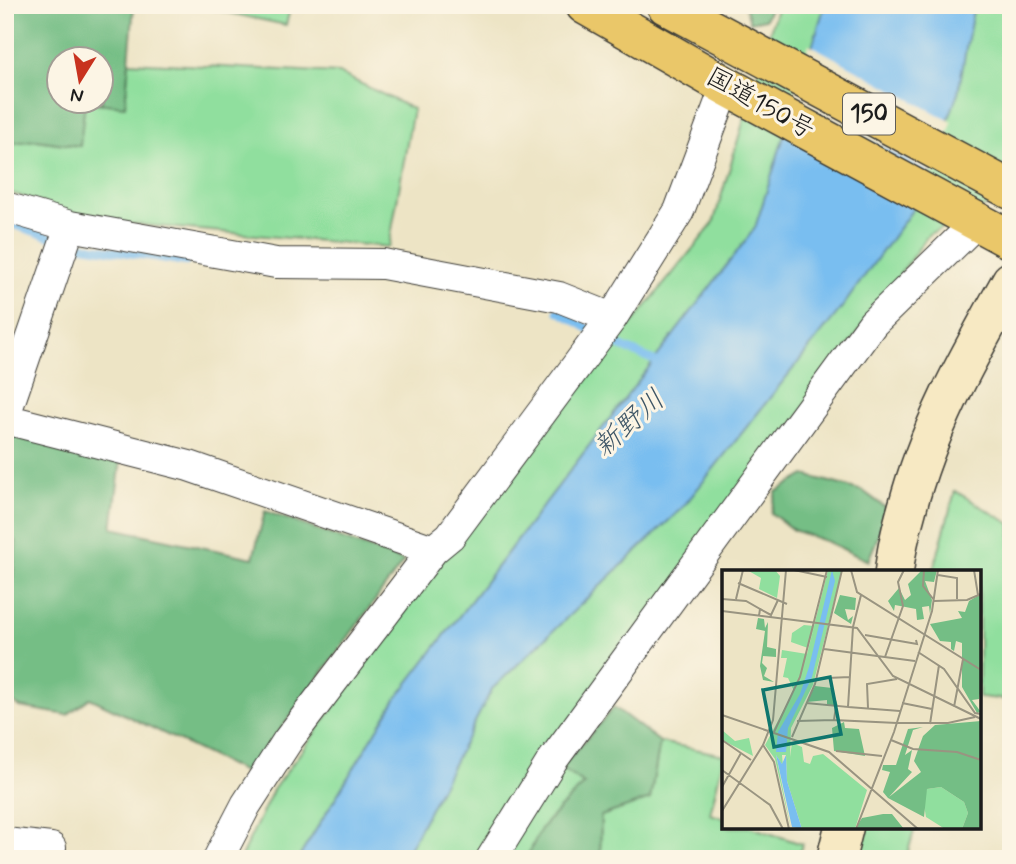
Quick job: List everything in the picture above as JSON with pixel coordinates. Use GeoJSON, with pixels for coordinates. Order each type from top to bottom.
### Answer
{"type":"FeatureCollection","features":[{"type":"Feature","properties":{"kind":"highway","name":"国道150号"},"geometry":{"type":"LineString","coordinates":[[585,5],[735,91],[1011,240]]}},
{"type":"Feature","properties":{"kind":"highway","name":"国道150号"},"geometry":{"type":"LineString","coordinates":[[666,5],[1011,190]]}},
{"type":"Feature","properties":{"kind":"street"},"geometry":{"type":"LineString","coordinates":[[218,859],[246,805],[288,740],[433,550],[450,536],[612,318],[679,211],[735,91]]}},
{"type":"Feature","properties":{"kind":"street"},"geometry":{"type":"LineString","coordinates":[[5,207],[70,226],[276,263],[383,264],[559,298],[612,318]]}},
{"type":"Feature","properties":{"kind":"street"},"geometry":{"type":"LineString","coordinates":[[491,859],[552,761],[873,323],[965,215]]}},
{"type":"Feature","properties":{"kind":"street"},"geometry":{"type":"LineString","coordinates":[[70,226],[5,417],[189,466],[433,550]]}},
{"type":"Feature","properties":{"kind":"street"},"geometry":{"type":"LineString","coordinates":[[894,570],[895,553],[914,483],[943,405],[1011,281]]}},
{"type":"Feature","properties":{"kind":"street"},"geometry":{"type":"LineString","coordinates":[[836,859],[844,829]]}},
{"type":"Feature","properties":{"kind":"street"},"geometry":{"type":"LineString","coordinates":[[5,843],[51,849]]}},
{"type":"Feature","properties":{"kind":"green space"},"geometry":{"type":"Polygon","coordinates":[[[5,5],[134,5],[125,106],[116,105],[116,46],[46,46],[46,116],[83,116],[80,146],[36,140],[5,144],[5,5]]]}},
{"type":"Feature","properties":{"kind":"green space"},"geometry":{"type":"Polygon","coordinates":[[[192,5],[291,5],[286,25],[192,5]]]}},
{"type":"Feature","properties":{"kind":"green space"},"geometry":{"type":"Polygon","coordinates":[[[745,5],[772,5],[765,19],[750,22],[745,5]]]}},
{"type":"Feature","properties":{"kind":"green space"},"geometry":{"type":"Polygon","coordinates":[[[778,5],[1011,5],[1011,195],[929,234],[818,388],[562,768],[584,783],[542,827],[526,859],[240,859],[273,790],[461,533],[713,224],[778,5]]]}},
{"type":"Feature","properties":{"kind":"green space"},"geometry":{"type":"Polygon","coordinates":[[[129,62],[339,73],[413,109],[389,247],[98,221],[5,191],[5,144],[36,140],[79,146],[83,116],[116,116],[116,105],[125,106],[129,62]]]}},
{"type":"Feature","properties":{"kind":"green space"},"geometry":{"type":"Polygon","coordinates":[[[5,427],[121,460],[112,528],[253,558],[265,511],[404,561],[248,774],[90,698],[67,715],[20,707],[5,697],[5,659],[16,541],[5,539],[5,427]]]}},
{"type":"Feature","properties":{"kind":"green space"},"geometry":{"type":"Polygon","coordinates":[[[805,475],[863,491],[886,508],[868,561],[828,542],[793,530],[771,513],[776,492],[805,475]]]}},
{"type":"Feature","properties":{"kind":"green space"},"geometry":{"type":"Polygon","coordinates":[[[955,491],[1011,524],[1011,700],[981,697],[981,570],[934,570],[955,491]]]}},
{"type":"Feature","properties":{"kind":"green space"},"geometry":{"type":"Polygon","coordinates":[[[614,707],[660,742],[650,799],[601,816],[600,859],[526,859],[542,827],[584,784],[561,768],[614,707]]]}},
{"type":"Feature","properties":{"kind":"green space"},"geometry":{"type":"Polygon","coordinates":[[[660,742],[722,755],[710,814],[722,817],[722,829],[757,829],[802,844],[798,859],[600,859],[601,816],[650,799],[660,742]]]}},
{"type":"Feature","properties":{"kind":"green space"},"geometry":{"type":"Polygon","coordinates":[[[862,829],[914,829],[906,859],[854,859],[862,829]]]}},
{"type":"Feature","properties":{"kind":"water","name":"新野川"},"geometry":{"type":"Polygon","coordinates":[[[825,5],[974,5],[958,93],[920,199],[843,306],[683,507],[492,689],[404,859],[298,859],[396,699],[755,228],[825,5]]]}},
{"type":"Feature","properties":{"kind":"pier"},"geometry":{"type":"Polygon","coordinates":[[[809,44],[952,122],[933,174],[792,98],[809,44]]]}},
{"type":"Feature","properties":{"kind":"waterway"},"geometry":{"type":"LineString","coordinates":[[11,224],[59,240]]}},
{"type":"Feature","properties":{"kind":"waterway"},"geometry":{"type":"LineString","coordinates":[[71,244],[186,262]]}},
{"type":"Feature","properties":{"kind":"waterway"},"geometry":{"type":"LineString","coordinates":[[558,311],[611,342],[662,364]]}}]}
